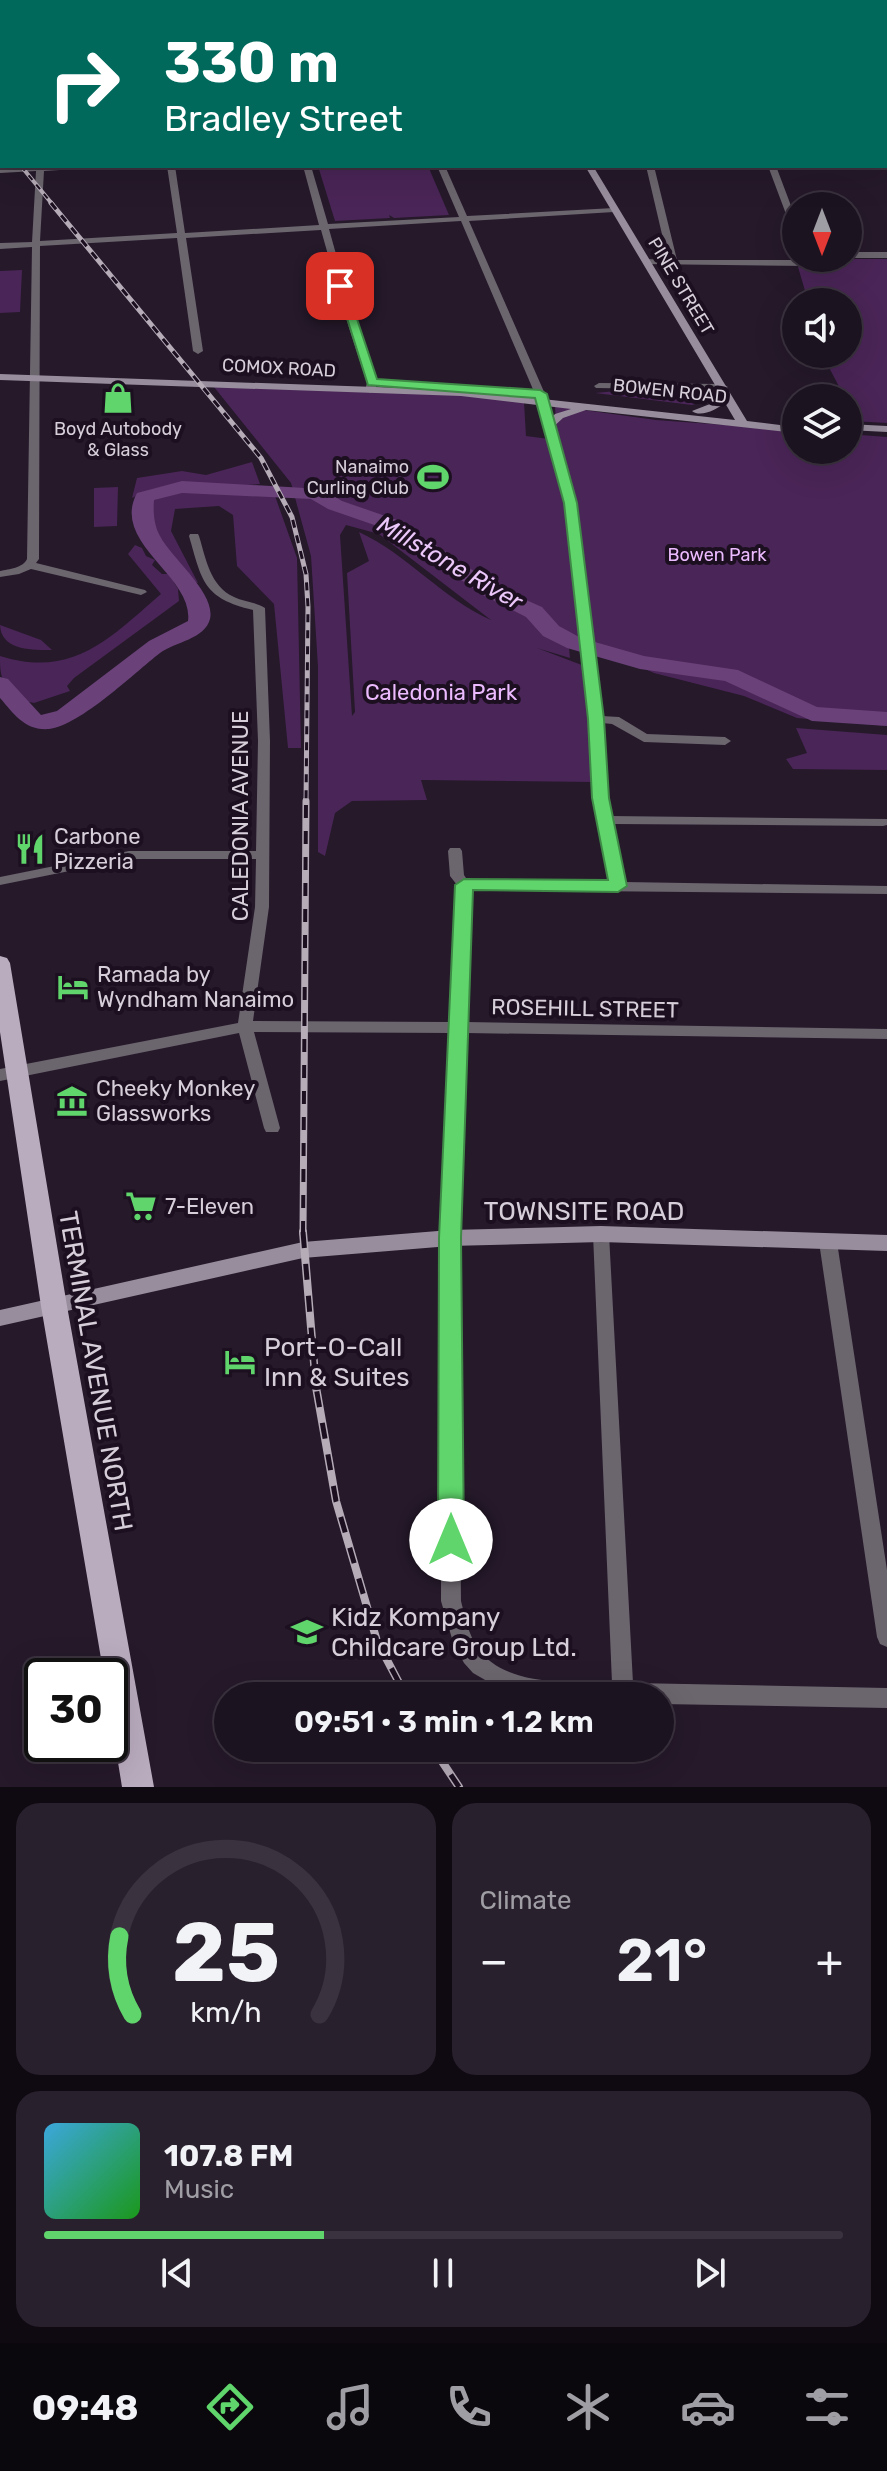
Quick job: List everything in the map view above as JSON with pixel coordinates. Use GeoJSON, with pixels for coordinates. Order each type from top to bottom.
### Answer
{"type":"FeatureCollection","features":[{"type":"Feature","properties":{"kind":"main road","name":"PINE STREET"},"geometry":{"type":"LineString","coordinates":[[590,168],[742,421]]}},
{"type":"Feature","properties":{"kind":"main road","name":"COMOX ROAD"},"geometry":{"type":"LineString","coordinates":[[0,377],[371,386],[541,398]]}},
{"type":"Feature","properties":{"kind":"main road"},"geometry":{"type":"LineString","coordinates":[[698,411],[714,406],[725,392]]}},
{"type":"Feature","properties":{"kind":"main road","name":"BOWEN ROAD"},"geometry":{"type":"LineString","coordinates":[[541,398],[595,407],[742,421],[782,422]]}},
{"type":"Feature","properties":{"kind":"main road","name":"BOWEN ROAD"},"geometry":{"type":"LineString","coordinates":[[541,398],[698,411],[782,428]]}},
{"type":"Feature","properties":{"kind":"main road"},"geometry":{"type":"LineString","coordinates":[[551,426],[570,411],[595,407]]}},
{"type":"Feature","properties":{"kind":"main road"},"geometry":{"type":"LineString","coordinates":[[862,429],[887,432]]}},
{"type":"Feature","properties":{"kind":"main road"},"geometry":{"type":"LineString","coordinates":[[862,433],[887,432]]}},
{"type":"Feature","properties":{"kind":"main road","name":"TERMINAL AVENUE NORTH"},"geometry":{"type":"LineString","coordinates":[[0,963],[8,1073],[54,1306],[138,1787]]}},
{"type":"Feature","properties":{"kind":"main road","name":"TOWNSITE ROAD"},"geometry":{"type":"LineString","coordinates":[[0,1318],[303,1250],[450,1238],[601,1234],[887,1243]]}},
{"type":"Feature","properties":{"kind":"street"},"geometry":{"type":"LineString","coordinates":[[0,171],[30,168]]}},
{"type":"Feature","properties":{"kind":"street"},"geometry":{"type":"LineString","coordinates":[[0,574],[15,572],[30,565],[33,559],[36,244],[40,168]]}},
{"type":"Feature","properties":{"kind":"street"},"geometry":{"type":"LineString","coordinates":[[171,168],[198,351]]}},
{"type":"Feature","properties":{"kind":"street"},"geometry":{"type":"LineString","coordinates":[[308,168],[371,386]]}},
{"type":"Feature","properties":{"kind":"street"},"geometry":{"type":"LineString","coordinates":[[442,168],[541,398],[570,503],[596,719],[596,758],[618,886]]}},
{"type":"Feature","properties":{"kind":"street"},"geometry":{"type":"LineString","coordinates":[[650,168],[673,262]]}},
{"type":"Feature","properties":{"kind":"street"},"geometry":{"type":"LineString","coordinates":[[773,168],[782,193]]}},
{"type":"Feature","properties":{"kind":"street"},"geometry":{"type":"LineString","coordinates":[[0,246],[614,210]]}},
{"type":"Feature","properties":{"kind":"street"},"geometry":{"type":"LineString","coordinates":[[862,255],[887,255]]}},
{"type":"Feature","properties":{"kind":"street"},"geometry":{"type":"LineString","coordinates":[[646,262],[782,263]]}},
{"type":"Feature","properties":{"kind":"street"},"geometry":{"type":"LineString","coordinates":[[599,386],[725,392]]}},
{"type":"Feature","properties":{"kind":"street","name":"CALEDONIA AVENUE"},"geometry":{"type":"LineString","coordinates":[[194,536],[208,579],[219,596],[232,603],[259,608],[264,741],[261,932],[245,1027],[272,1128]]}},
{"type":"Feature","properties":{"kind":"street"},"geometry":{"type":"LineString","coordinates":[[30,565],[141,592]]}},
{"type":"Feature","properties":{"kind":"street"},"geometry":{"type":"LineString","coordinates":[[596,719],[615,720],[644,738],[725,741]]}},
{"type":"Feature","properties":{"kind":"street"},"geometry":{"type":"LineString","coordinates":[[606,820],[883,822]]}},
{"type":"Feature","properties":{"kind":"street"},"geometry":{"type":"LineString","coordinates":[[455,851],[457,876],[464,885],[450,1238],[451,1601],[460,1638],[476,1666],[508,1682]]}},
{"type":"Feature","properties":{"kind":"street"},"geometry":{"type":"LineString","coordinates":[[0,881],[129,855],[263,855]]}},
{"type":"Feature","properties":{"kind":"street"},"geometry":{"type":"LineString","coordinates":[[464,885],[887,890]]}},
{"type":"Feature","properties":{"kind":"street","name":"ROSEHILL STREET"},"geometry":{"type":"LineString","coordinates":[[8,1073],[245,1027],[305,1024],[887,1034]]}},
{"type":"Feature","properties":{"kind":"street"},"geometry":{"type":"LineString","coordinates":[[601,1234],[622,1682]]}},
{"type":"Feature","properties":{"kind":"street"},"geometry":{"type":"LineString","coordinates":[[828,1242],[887,1637]]}},
{"type":"Feature","properties":{"kind":"street"},"geometry":{"type":"LineString","coordinates":[[674,1694],[887,1698]]}},
{"type":"Feature","properties":{"kind":"green space"},"geometry":{"type":"Polygon","coordinates":[[[319,168],[429,168],[449,215],[394,218],[389,215],[390,218],[335,221],[319,168]]]}},
{"type":"Feature","properties":{"kind":"green space"},"geometry":{"type":"Polygon","coordinates":[[[862,259],[887,259],[887,423],[862,422],[862,384],[838,384],[829,368],[862,368],[862,288],[804,288],[799,272],[862,272],[862,259]]]}},
{"type":"Feature","properties":{"kind":"green space"},"geometry":{"type":"Polygon","coordinates":[[[22,270],[20,312],[0,313],[0,271],[22,270]]]}},
{"type":"Feature","properties":{"kind":"green space","name":"Bowen Park"},"geometry":{"type":"Polygon","coordinates":[[[214,387],[437,391],[524,402],[526,436],[557,440],[555,406],[656,420],[782,429],[782,464],[862,464],[862,435],[887,437],[887,726],[797,718],[744,696],[654,673],[624,660],[569,648],[570,658],[537,648],[587,667],[594,782],[421,780],[427,800],[352,801],[335,813],[325,856],[318,852],[318,667],[311,556],[291,483],[214,387]],[[346,525],[340,535],[352,716],[355,712],[347,573],[369,561],[359,532],[491,620],[379,534],[346,525]]]}},
{"type":"Feature","properties":{"kind":"green space"},"geometry":{"type":"Polygon","coordinates":[[[627,390],[701,392],[710,396],[711,400],[692,405],[595,393],[627,390]]]}},
{"type":"Feature","properties":{"kind":"green space"},"geometry":{"type":"Polygon","coordinates":[[[252,462],[260,484],[180,484],[132,498],[137,478],[182,471],[206,475],[252,462]]]}},
{"type":"Feature","properties":{"kind":"green space"},"geometry":{"type":"Polygon","coordinates":[[[118,487],[117,526],[94,527],[94,488],[118,487]]]}},
{"type":"Feature","properties":{"kind":"green space"},"geometry":{"type":"Polygon","coordinates":[[[193,489],[274,493],[297,558],[301,748],[288,748],[274,604],[237,566],[233,515],[219,506],[175,509],[171,531],[198,583],[191,581],[183,572],[156,535],[148,501],[166,493],[193,489]]]}},
{"type":"Feature","properties":{"kind":"green space"},"geometry":{"type":"Polygon","coordinates":[[[135,545],[155,560],[152,565],[162,574],[169,574],[178,589],[179,601],[74,678],[67,686],[70,691],[34,703],[15,699],[14,689],[2,676],[0,656],[26,662],[70,658],[107,639],[161,594],[128,554],[135,545]]]}},
{"type":"Feature","properties":{"kind":"green space"},"geometry":{"type":"Polygon","coordinates":[[[0,625],[41,640],[52,650],[27,649],[12,644],[2,634],[0,625]]]}},
{"type":"Feature","properties":{"kind":"green space"},"geometry":{"type":"Polygon","coordinates":[[[796,728],[887,735],[887,770],[793,769],[786,759],[807,753],[796,728]]]}},
{"type":"Feature","properties":{"kind":"waterway","name":"Millstone River"},"geometry":{"type":"LineString","coordinates":[[0,684],[34,721],[48,722],[65,716],[163,641],[197,624],[200,608],[194,595],[159,552],[143,517],[144,497],[182,487],[315,493],[335,505],[390,524],[405,537],[426,547],[490,591],[534,612],[551,631],[575,643],[605,649],[640,662],[730,675],[812,714],[887,719]]}},
{"type":"Feature","properties":{"kind":"railway"},"geometry":{"type":"LineString","coordinates":[[23,168],[53,205]]}},
{"type":"Feature","properties":{"kind":"railway"},"geometry":{"type":"LineString","coordinates":[[51,203],[261,458],[292,517],[306,574],[308,607],[306,803]]}},
{"type":"Feature","properties":{"kind":"railway"},"geometry":{"type":"LineString","coordinates":[[303,1232],[306,801]]}},
{"type":"Feature","properties":{"kind":"railway"},"geometry":{"type":"LineString","coordinates":[[303,1232],[316,1387],[336,1501],[377,1641],[399,1682]]}},
{"type":"Feature","properties":{"kind":"railway"},"geometry":{"type":"LineString","coordinates":[[442,1762],[459,1787]]}},
{"type":"Feature","properties":{"kind":"place","name":"Boyd Autobody & Glass"},"geometry":{"type":"Point","coordinates":[118,398]}},
{"type":"Feature","properties":{"kind":"place","name":"Nanaimo Curling Club"},"geometry":{"type":"Point","coordinates":[433,477]}},
{"type":"Feature","properties":{"kind":"place","name":"Carbone Pizzeria"},"geometry":{"type":"Point","coordinates":[30,849]}},
{"type":"Feature","properties":{"kind":"place","name":"Ramada by Wyndham Nanaimo"},"geometry":{"type":"Point","coordinates":[73,987]}},
{"type":"Feature","properties":{"kind":"place","name":"Cheeky Monkey Glassworks"},"geometry":{"type":"Point","coordinates":[72,1101]}},
{"type":"Feature","properties":{"kind":"place","name":"7-Eleven"},"geometry":{"type":"Point","coordinates":[141,1206]}},
{"type":"Feature","properties":{"kind":"place","name":"Port-O-Call Inn & Suites"},"geometry":{"type":"Point","coordinates":[240,1362]}},
{"type":"Feature","properties":{"kind":"place","name":"Kidz Kompany Childcare Group Ltd."},"geometry":{"type":"Point","coordinates":[307,1632]}},
{"type":"Feature","properties":{"kind":"route"},"geometry":{"type":"LineString","coordinates":[[340,286],[372,383],[540,394],[570,503],[596,719],[600,798],[618,886],[464,885],[452,1122],[451,1540]]}},
{"type":"Feature","properties":{"kind":"park label","name":"Caledonia Park"},"geometry":{"type":"Point","coordinates":[441,692]}}]}
